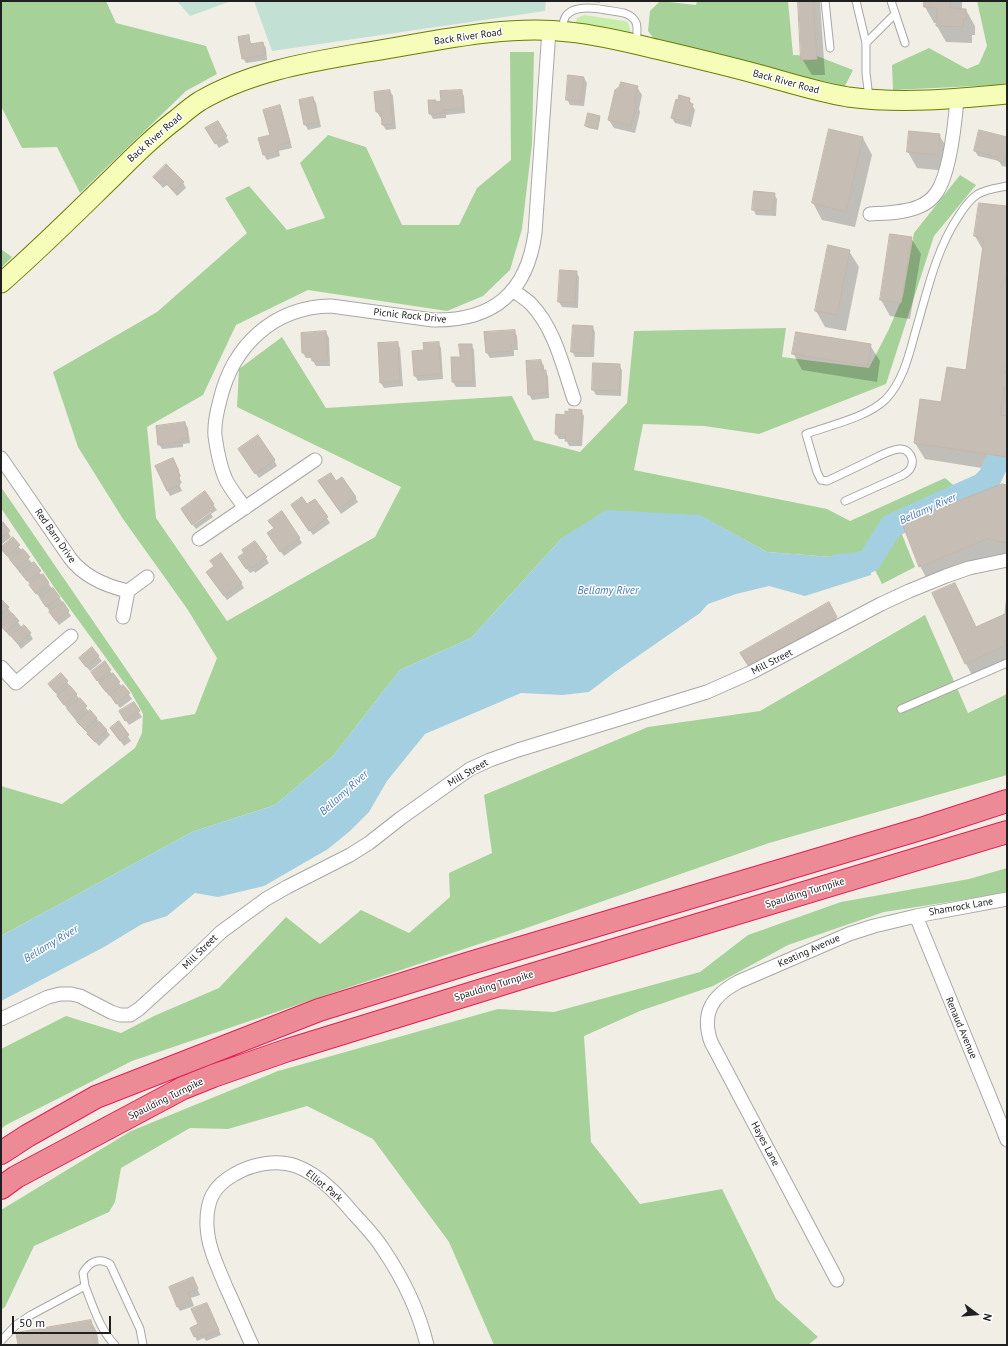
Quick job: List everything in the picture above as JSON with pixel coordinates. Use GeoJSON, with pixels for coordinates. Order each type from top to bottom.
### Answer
{"type":"FeatureCollection","features":[{"type":"Feature","properties":{"kind":"highway"},"geometry":{"type":"LineString","coordinates":[[1,1153],[27,1136],[96,1097],[319,1010],[470,963],[927,827],[1007,801]]}},
{"type":"Feature","properties":{"kind":"highway","name":"Spaulding Turnpike"},"geometry":{"type":"LineString","coordinates":[[1,1188],[16,1177],[184,1088],[250,1063],[531,975],[1007,832]]}},
{"type":"Feature","properties":{"kind":"street","name":"Back River Road"},"geometry":{"type":"LineString","coordinates":[[1,283],[35,253],[160,131],[198,102],[241,81],[287,67],[318,60],[490,33],[526,30],[556,31],[585,34],[636,44],[816,90],[847,96],[911,102],[1007,94]]}},
{"type":"Feature","properties":{"kind":"street","name":"Picnic Rock Drive"},"geometry":{"type":"LineString","coordinates":[[245,508],[226,480],[215,435],[216,421],[222,391],[228,375],[244,347],[257,333],[283,316],[307,308],[319,306],[331,306],[433,320],[464,319],[489,309],[503,300],[514,290],[528,264],[533,250],[556,31]]}},
{"type":"Feature","properties":{"kind":"street"},"geometry":{"type":"LineString","coordinates":[[870,214],[908,210],[920,206],[930,200],[938,191],[944,177],[950,155],[956,99]]}},
{"type":"Feature","properties":{"kind":"street"},"geometry":{"type":"LineString","coordinates":[[514,290],[530,304],[548,328],[574,399]]}},
{"type":"Feature","properties":{"kind":"street","name":"Red Barn Drive"},"geometry":{"type":"LineString","coordinates":[[1,458],[76,566],[90,577],[116,588],[128,591]]}},
{"type":"Feature","properties":{"kind":"street"},"geometry":{"type":"LineString","coordinates":[[199,539],[315,460]]}},
{"type":"Feature","properties":{"kind":"street","name":"Mill Street"},"geometry":{"type":"LineString","coordinates":[[1,1019],[48,997],[60,994],[80,996],[111,1012],[120,1015],[130,1015],[139,1009],[221,932],[242,915],[286,887],[350,855],[369,843],[407,813],[470,769],[518,750],[707,692],[752,672],[881,604],[909,591],[969,568],[1007,560]]}},
{"type":"Feature","properties":{"kind":"street"},"geometry":{"type":"LineString","coordinates":[[123,617],[128,591],[147,577]]}},
{"type":"Feature","properties":{"kind":"street"},"geometry":{"type":"LineString","coordinates":[[1,666],[16,684],[71,636]]}},
{"type":"Feature","properties":{"kind":"street","name":"Shamrock Lane"},"geometry":{"type":"LineString","coordinates":[[916,916],[1007,899]]}},
{"type":"Feature","properties":{"kind":"street","name":"Keating Avenue"},"geometry":{"type":"LineString","coordinates":[[711,1005],[726,988],[804,953],[849,934],[874,926],[916,916]]}},
{"type":"Feature","properties":{"kind":"street","name":"Renaud Avenue"},"geometry":{"type":"LineString","coordinates":[[916,916],[1007,1140]]}},
{"type":"Feature","properties":{"kind":"street","name":"Hayes Lane"},"geometry":{"type":"LineString","coordinates":[[711,1005],[707,1022],[711,1042],[837,1280]]}},
{"type":"Feature","properties":{"kind":"street","name":"Elliot Park"},"geometry":{"type":"LineString","coordinates":[[252,1345],[214,1258],[208,1234],[208,1210],[212,1194],[223,1180],[240,1170],[265,1163],[280,1163],[295,1166],[309,1172],[340,1197],[383,1248],[419,1319],[427,1345]]}},
{"type":"Feature","properties":{"kind":"lane"},"geometry":{"type":"LineString","coordinates":[[825,1],[830,48]]}},
{"type":"Feature","properties":{"kind":"lane"},"geometry":{"type":"LineString","coordinates":[[856,1],[866,44],[866,73],[869,99]]}},
{"type":"Feature","properties":{"kind":"lane"},"geometry":{"type":"LineString","coordinates":[[891,1],[905,43]]}},
{"type":"Feature","properties":{"kind":"lane"},"geometry":{"type":"LineString","coordinates":[[556,31],[567,14],[571,10],[577,8],[624,13],[635,19],[638,25],[636,44]]}},
{"type":"Feature","properties":{"kind":"lane"},"geometry":{"type":"LineString","coordinates":[[866,44],[896,14]]}},
{"type":"Feature","properties":{"kind":"lane"},"geometry":{"type":"LineString","coordinates":[[845,501],[903,475],[910,469],[913,463],[912,458],[908,452],[902,449],[897,449],[827,481],[821,480],[817,472],[806,434],[867,412],[878,406],[887,398],[902,374],[942,245],[951,227],[962,210],[977,195],[991,189],[1007,186]]}},
{"type":"Feature","properties":{"kind":"lane"},"geometry":{"type":"LineString","coordinates":[[901,709],[1007,663]]}},
{"type":"Feature","properties":{"kind":"lane"},"geometry":{"type":"LineString","coordinates":[[115,1345],[109,1339],[103,1327],[85,1286],[82,1273],[87,1266],[96,1261],[105,1260],[110,1264],[140,1330],[143,1345]]}},
{"type":"Feature","properties":{"kind":"lane"},"geometry":{"type":"LineString","coordinates":[[2,1342],[16,1325],[31,1315],[85,1286]]}},
{"type":"Feature","properties":{"kind":"green space"},"geometry":{"type":"Polygon","coordinates":[[[1,1],[106,1],[116,23],[206,46],[217,74],[186,91],[80,193],[57,147],[22,148],[1,106],[1,1]]]}},
{"type":"Feature","properties":{"kind":"green space"},"geometry":{"type":"Polygon","coordinates":[[[177,1],[231,1],[190,16],[177,1]]]}},
{"type":"Feature","properties":{"kind":"green space"},"geometry":{"type":"Polygon","coordinates":[[[254,1],[546,1],[545,11],[272,51],[254,1]]]}},
{"type":"Feature","properties":{"kind":"green space"},"geometry":{"type":"Polygon","coordinates":[[[660,1],[696,5],[697,1],[788,1],[793,55],[817,56],[853,70],[845,86],[657,43],[648,31],[650,11],[660,1]]]}},
{"type":"Feature","properties":{"kind":"green space"},"geometry":{"type":"Polygon","coordinates":[[[977,1],[1007,1],[1007,83],[997,85],[893,90],[892,65],[929,48],[967,69],[979,64],[987,46],[977,1]]]}},
{"type":"Feature","properties":{"kind":"green space"},"geometry":{"type":"Polygon","coordinates":[[[584,15],[625,21],[628,23],[631,33],[576,23],[577,18],[584,15]]]}},
{"type":"Feature","properties":{"kind":"green space"},"geometry":{"type":"Polygon","coordinates":[[[510,52],[534,52],[532,144],[522,229],[510,270],[483,296],[447,311],[308,290],[236,325],[203,395],[147,427],[156,518],[227,621],[375,537],[401,487],[237,407],[239,369],[282,337],[326,408],[512,396],[534,440],[580,452],[627,403],[634,331],[786,328],[782,357],[869,368],[889,329],[903,296],[914,233],[960,175],[976,185],[934,236],[886,384],[759,434],[704,426],[643,424],[634,470],[827,509],[850,521],[945,478],[964,494],[897,522],[915,567],[882,584],[870,560],[767,552],[699,515],[562,538],[471,638],[400,670],[333,756],[275,805],[192,832],[1,936],[1,786],[62,804],[135,748],[142,733],[143,714],[131,692],[54,587],[1,508],[1,487],[161,720],[195,714],[217,658],[188,610],[123,519],[78,447],[53,372],[157,312],[247,233],[225,198],[249,186],[287,230],[325,218],[300,163],[328,135],[366,147],[402,225],[459,225],[477,188],[511,160],[510,52]]]}},
{"type":"Feature","properties":{"kind":"green space"},"geometry":{"type":"Polygon","coordinates":[[[1,249],[12,257],[1,268],[1,249]]]}},
{"type":"Feature","properties":{"kind":"green space"},"geometry":{"type":"Polygon","coordinates":[[[925,615],[968,713],[1007,694],[1007,775],[769,843],[512,933],[132,1061],[6,1125],[1,1129],[1,1049],[66,1016],[121,1033],[154,1016],[219,988],[286,917],[320,944],[361,910],[409,933],[450,897],[449,873],[492,853],[484,795],[648,727],[760,711],[925,615]]]}},
{"type":"Feature","properties":{"kind":"green space"},"geometry":{"type":"Polygon","coordinates":[[[1007,868],[1007,893],[884,912],[788,945],[713,986],[640,1011],[584,1036],[591,1142],[640,1204],[722,1189],[776,1299],[818,1337],[808,1345],[494,1345],[449,1242],[373,1139],[307,1106],[228,1129],[190,1128],[121,1168],[115,1202],[109,1212],[34,1246],[5,1307],[1,1310],[1,1210],[131,1131],[278,1071],[498,1009],[554,1012],[700,972],[748,935],[841,902],[969,879],[1007,868]]]}},
{"type":"Feature","properties":{"kind":"water","name":"Bellamy River"},"geometry":{"type":"Polygon","coordinates":[[[606,510],[700,515],[767,552],[870,560],[871,575],[805,596],[769,586],[736,594],[708,604],[700,613],[615,672],[589,692],[563,695],[521,693],[425,734],[387,781],[369,812],[350,831],[328,849],[264,886],[218,897],[195,893],[167,916],[142,924],[104,947],[1,1001],[1,936],[192,832],[275,805],[333,756],[400,670],[471,638],[562,538],[606,510]]]}},
{"type":"Feature","properties":{"kind":"building"},"geometry":{"type":"Polygon","coordinates":[[[798,1],[813,1],[817,59],[801,60],[798,1]]]}},
{"type":"Feature","properties":{"kind":"building"},"geometry":{"type":"Polygon","coordinates":[[[924,1],[951,1],[950,8],[966,9],[966,19],[963,19],[963,27],[936,26],[937,8],[924,7],[924,1]]]}},
{"type":"Feature","properties":{"kind":"building"},"geometry":{"type":"Polygon","coordinates":[[[249,35],[250,44],[263,42],[265,55],[242,59],[238,37],[249,35]]]}},
{"type":"Feature","properties":{"kind":"building"},"geometry":{"type":"Polygon","coordinates":[[[568,75],[584,77],[581,101],[566,100],[568,75]]]}},
{"type":"Feature","properties":{"kind":"building"},"geometry":{"type":"Polygon","coordinates":[[[621,82],[638,86],[631,126],[608,120],[615,90],[619,87],[621,82]]]}},
{"type":"Feature","properties":{"kind":"building"},"geometry":{"type":"Polygon","coordinates":[[[390,90],[393,124],[382,125],[381,112],[376,112],[374,92],[390,90]]]}},
{"type":"Feature","properties":{"kind":"building"},"geometry":{"type":"Polygon","coordinates":[[[462,90],[463,108],[443,110],[444,113],[429,114],[428,100],[436,100],[436,102],[441,101],[440,91],[462,90]]]}},
{"type":"Feature","properties":{"kind":"building"},"geometry":{"type":"Polygon","coordinates":[[[679,95],[690,98],[689,103],[693,104],[688,122],[671,118],[676,99],[678,100],[679,95]]]}},
{"type":"Feature","properties":{"kind":"building"},"geometry":{"type":"Polygon","coordinates":[[[313,97],[319,122],[304,125],[299,100],[313,97]]]}},
{"type":"Feature","properties":{"kind":"building"},"geometry":{"type":"Polygon","coordinates":[[[280,105],[290,142],[277,146],[278,151],[263,155],[258,138],[270,135],[263,110],[280,105]]]}},
{"type":"Feature","properties":{"kind":"building"},"geometry":{"type":"Polygon","coordinates":[[[588,113],[600,116],[597,129],[585,126],[588,113]]]}},
{"type":"Feature","properties":{"kind":"building"},"geometry":{"type":"Polygon","coordinates":[[[218,121],[227,136],[215,144],[205,128],[218,121]]]}},
{"type":"Feature","properties":{"kind":"building"},"geometry":{"type":"Polygon","coordinates":[[[829,129],[863,137],[846,212],[812,203],[829,129]]]}},
{"type":"Feature","properties":{"kind":"building"},"geometry":{"type":"Polygon","coordinates":[[[979,130],[1007,137],[1007,151],[1004,162],[998,161],[998,157],[974,151],[979,130]]]}},
{"type":"Feature","properties":{"kind":"building"},"geometry":{"type":"Polygon","coordinates":[[[909,131],[940,134],[938,155],[907,152],[909,131]]]}},
{"type":"Feature","properties":{"kind":"building"},"geometry":{"type":"Polygon","coordinates":[[[166,164],[184,182],[174,191],[163,180],[160,184],[153,177],[166,164]]]}},
{"type":"Feature","properties":{"kind":"building"},"geometry":{"type":"Polygon","coordinates":[[[754,191],[775,193],[773,211],[752,210],[754,191]]]}},
{"type":"Feature","properties":{"kind":"building"},"geometry":{"type":"Polygon","coordinates":[[[979,203],[1007,206],[1007,268],[1005,283],[1007,283],[1007,361],[1005,374],[1007,374],[1007,387],[1004,387],[1000,415],[1007,416],[1007,457],[914,443],[920,399],[941,402],[947,367],[966,370],[984,238],[974,236],[979,203]]]}},
{"type":"Feature","properties":{"kind":"building"},"geometry":{"type":"Polygon","coordinates":[[[890,234],[912,237],[901,303],[880,300],[890,234]]]}},
{"type":"Feature","properties":{"kind":"building"},"geometry":{"type":"Polygon","coordinates":[[[828,245],[850,250],[837,315],[815,311],[828,245]]]}},
{"type":"Feature","properties":{"kind":"building"},"geometry":{"type":"Polygon","coordinates":[[[560,270],[577,271],[575,303],[558,302],[560,270]]]}},
{"type":"Feature","properties":{"kind":"building"},"geometry":{"type":"Polygon","coordinates":[[[573,325],[593,326],[591,353],[571,352],[573,325]]]}},
{"type":"Feature","properties":{"kind":"building"},"geometry":{"type":"Polygon","coordinates":[[[515,330],[516,345],[511,345],[512,351],[486,353],[484,332],[515,330]]]}},
{"type":"Feature","properties":{"kind":"building"},"geometry":{"type":"Polygon","coordinates":[[[326,331],[328,361],[312,361],[311,353],[302,353],[301,333],[326,331]]]}},
{"type":"Feature","properties":{"kind":"building"},"geometry":{"type":"Polygon","coordinates":[[[796,332],[871,344],[868,366],[792,354],[796,332]]]}},
{"type":"Feature","properties":{"kind":"building"},"geometry":{"type":"Polygon","coordinates":[[[398,342],[400,381],[380,383],[378,343],[398,342]]]}},
{"type":"Feature","properties":{"kind":"building"},"geometry":{"type":"Polygon","coordinates":[[[439,342],[441,374],[414,376],[412,351],[424,350],[423,343],[439,342]]]}},
{"type":"Feature","properties":{"kind":"building"},"geometry":{"type":"Polygon","coordinates":[[[459,344],[472,344],[473,382],[452,382],[451,357],[460,357],[459,344]]]}},
{"type":"Feature","properties":{"kind":"building"},"geometry":{"type":"Polygon","coordinates":[[[541,360],[542,370],[546,370],[547,393],[528,395],[526,361],[541,360]]]}},
{"type":"Feature","properties":{"kind":"building"},"geometry":{"type":"Polygon","coordinates":[[[593,363],[620,364],[619,391],[592,390],[593,363]]]}},
{"type":"Feature","properties":{"kind":"building"},"geometry":{"type":"Polygon","coordinates":[[[569,409],[582,410],[580,441],[565,441],[566,435],[555,434],[556,414],[565,415],[565,411],[569,412],[569,409]]]}},
{"type":"Feature","properties":{"kind":"building"},"geometry":{"type":"Polygon","coordinates":[[[185,422],[188,438],[181,439],[181,442],[158,445],[156,426],[185,422]]]}},
{"type":"Feature","properties":{"kind":"building"},"geometry":{"type":"Polygon","coordinates":[[[258,435],[275,460],[255,474],[238,449],[258,435]]]}},
{"type":"Feature","properties":{"kind":"building"},"geometry":{"type":"Polygon","coordinates":[[[173,458],[179,471],[177,472],[180,477],[177,478],[180,485],[167,491],[155,466],[173,458]]]}},
{"type":"Feature","properties":{"kind":"building"},"geometry":{"type":"Polygon","coordinates":[[[331,473],[336,481],[342,477],[356,497],[338,509],[318,481],[331,473]]]}},
{"type":"Feature","properties":{"kind":"building"},"geometry":{"type":"Polygon","coordinates":[[[1002,484],[1007,485],[1007,543],[987,539],[919,567],[902,523],[1002,484]]]}},
{"type":"Feature","properties":{"kind":"building"},"geometry":{"type":"Polygon","coordinates":[[[205,491],[214,504],[209,509],[211,511],[192,525],[181,509],[205,491]]]}},
{"type":"Feature","properties":{"kind":"building"},"geometry":{"type":"Polygon","coordinates":[[[302,497],[307,504],[315,499],[328,517],[309,531],[291,505],[302,497]]]}},
{"type":"Feature","properties":{"kind":"building"},"geometry":{"type":"Polygon","coordinates":[[[282,511],[300,538],[280,552],[267,533],[274,528],[268,521],[282,511]]]}},
{"type":"Feature","properties":{"kind":"building"},"geometry":{"type":"Polygon","coordinates":[[[3,522],[10,531],[1,538],[1,524],[3,522]]]}},
{"type":"Feature","properties":{"kind":"building"},"geometry":{"type":"Polygon","coordinates":[[[13,537],[20,545],[7,556],[1,547],[13,537]]]}},
{"type":"Feature","properties":{"kind":"building"},"geometry":{"type":"Polygon","coordinates":[[[255,541],[267,557],[251,568],[250,566],[246,569],[238,557],[244,553],[242,550],[255,541]]]}},
{"type":"Feature","properties":{"kind":"building"},"geometry":{"type":"Polygon","coordinates":[[[23,549],[30,557],[17,568],[10,560],[23,549]]]}},
{"type":"Feature","properties":{"kind":"building"},"geometry":{"type":"Polygon","coordinates":[[[221,553],[242,583],[224,596],[206,572],[214,566],[210,561],[221,553]]]}},
{"type":"Feature","properties":{"kind":"building"},"geometry":{"type":"Polygon","coordinates":[[[34,562],[41,571],[27,581],[20,572],[34,562]]]}},
{"type":"Feature","properties":{"kind":"building"},"geometry":{"type":"Polygon","coordinates":[[[43,574],[49,583],[36,594],[29,585],[43,574]]]}},
{"type":"Feature","properties":{"kind":"building"},"geometry":{"type":"Polygon","coordinates":[[[955,583],[976,627],[1005,614],[1007,595],[1007,640],[1004,640],[1006,645],[965,664],[932,593],[955,583]]]}},
{"type":"Feature","properties":{"kind":"building"},"geometry":{"type":"Polygon","coordinates":[[[53,588],[60,597],[46,607],[40,598],[53,588]]]}},
{"type":"Feature","properties":{"kind":"building"},"geometry":{"type":"Polygon","coordinates":[[[1,599],[9,607],[1,615],[1,599]]]}},
{"type":"Feature","properties":{"kind":"building"},"geometry":{"type":"Polygon","coordinates":[[[63,602],[69,611],[56,621],[49,612],[63,602]]]}},
{"type":"Feature","properties":{"kind":"building"},"geometry":{"type":"Polygon","coordinates":[[[829,602],[837,617],[749,667],[740,653],[829,602]]]}},
{"type":"Feature","properties":{"kind":"building"},"geometry":{"type":"Polygon","coordinates":[[[12,613],[19,621],[6,632],[1,626],[1,622],[12,613]]]}},
{"type":"Feature","properties":{"kind":"building"},"geometry":{"type":"Polygon","coordinates":[[[24,625],[31,633],[18,644],[11,636],[24,625]]]}},
{"type":"Feature","properties":{"kind":"building"},"geometry":{"type":"Polygon","coordinates":[[[92,647],[99,656],[86,667],[79,658],[92,647]]]}},
{"type":"Feature","properties":{"kind":"building"},"geometry":{"type":"Polygon","coordinates":[[[105,661],[111,670],[97,681],[91,672],[105,661]]]}},
{"type":"Feature","properties":{"kind":"building"},"geometry":{"type":"Polygon","coordinates":[[[61,673],[68,681],[55,692],[48,684],[61,673]]]}},
{"type":"Feature","properties":{"kind":"building"},"geometry":{"type":"Polygon","coordinates":[[[113,673],[120,682],[106,692],[99,683],[113,673]]]}},
{"type":"Feature","properties":{"kind":"building"},"geometry":{"type":"Polygon","coordinates":[[[123,685],[130,693],[116,704],[110,695],[123,685]]]}},
{"type":"Feature","properties":{"kind":"building"},"geometry":{"type":"Polygon","coordinates":[[[70,686],[77,694],[64,705],[57,696],[70,686]]]}},
{"type":"Feature","properties":{"kind":"building"},"geometry":{"type":"Polygon","coordinates":[[[80,698],[87,706],[74,717],[67,709],[80,698]]]}},
{"type":"Feature","properties":{"kind":"building"},"geometry":{"type":"Polygon","coordinates":[[[134,702],[140,711],[125,721],[119,711],[134,702]]]}},
{"type":"Feature","properties":{"kind":"building"},"geometry":{"type":"Polygon","coordinates":[[[90,710],[97,718],[85,730],[77,722],[90,710]]]}},
{"type":"Feature","properties":{"kind":"building"},"geometry":{"type":"Polygon","coordinates":[[[119,721],[129,735],[120,741],[110,728],[119,721]]]}},
{"type":"Feature","properties":{"kind":"building"},"geometry":{"type":"Polygon","coordinates":[[[100,722],[107,730],[95,742],[87,734],[100,722]]]}},
{"type":"Feature","properties":{"kind":"building"},"geometry":{"type":"Polygon","coordinates":[[[193,1277],[198,1289],[188,1293],[191,1300],[177,1307],[169,1287],[193,1277]]]}},
{"type":"Feature","properties":{"kind":"building"},"geometry":{"type":"Polygon","coordinates":[[[207,1303],[219,1330],[202,1337],[201,1334],[194,1337],[190,1328],[198,1324],[191,1309],[207,1303]]]}},
{"type":"Feature","properties":{"kind":"building"},"geometry":{"type":"Polygon","coordinates":[[[91,1320],[95,1345],[18,1345],[16,1333],[91,1320]]]}},
{"type":"Feature","properties":{"kind":"waterway","name":"Bellamy River"},"geometry":{"type":"LineString","coordinates":[[838,566],[861,564],[870,560],[891,526],[982,485],[990,477],[1000,456]]}}]}
